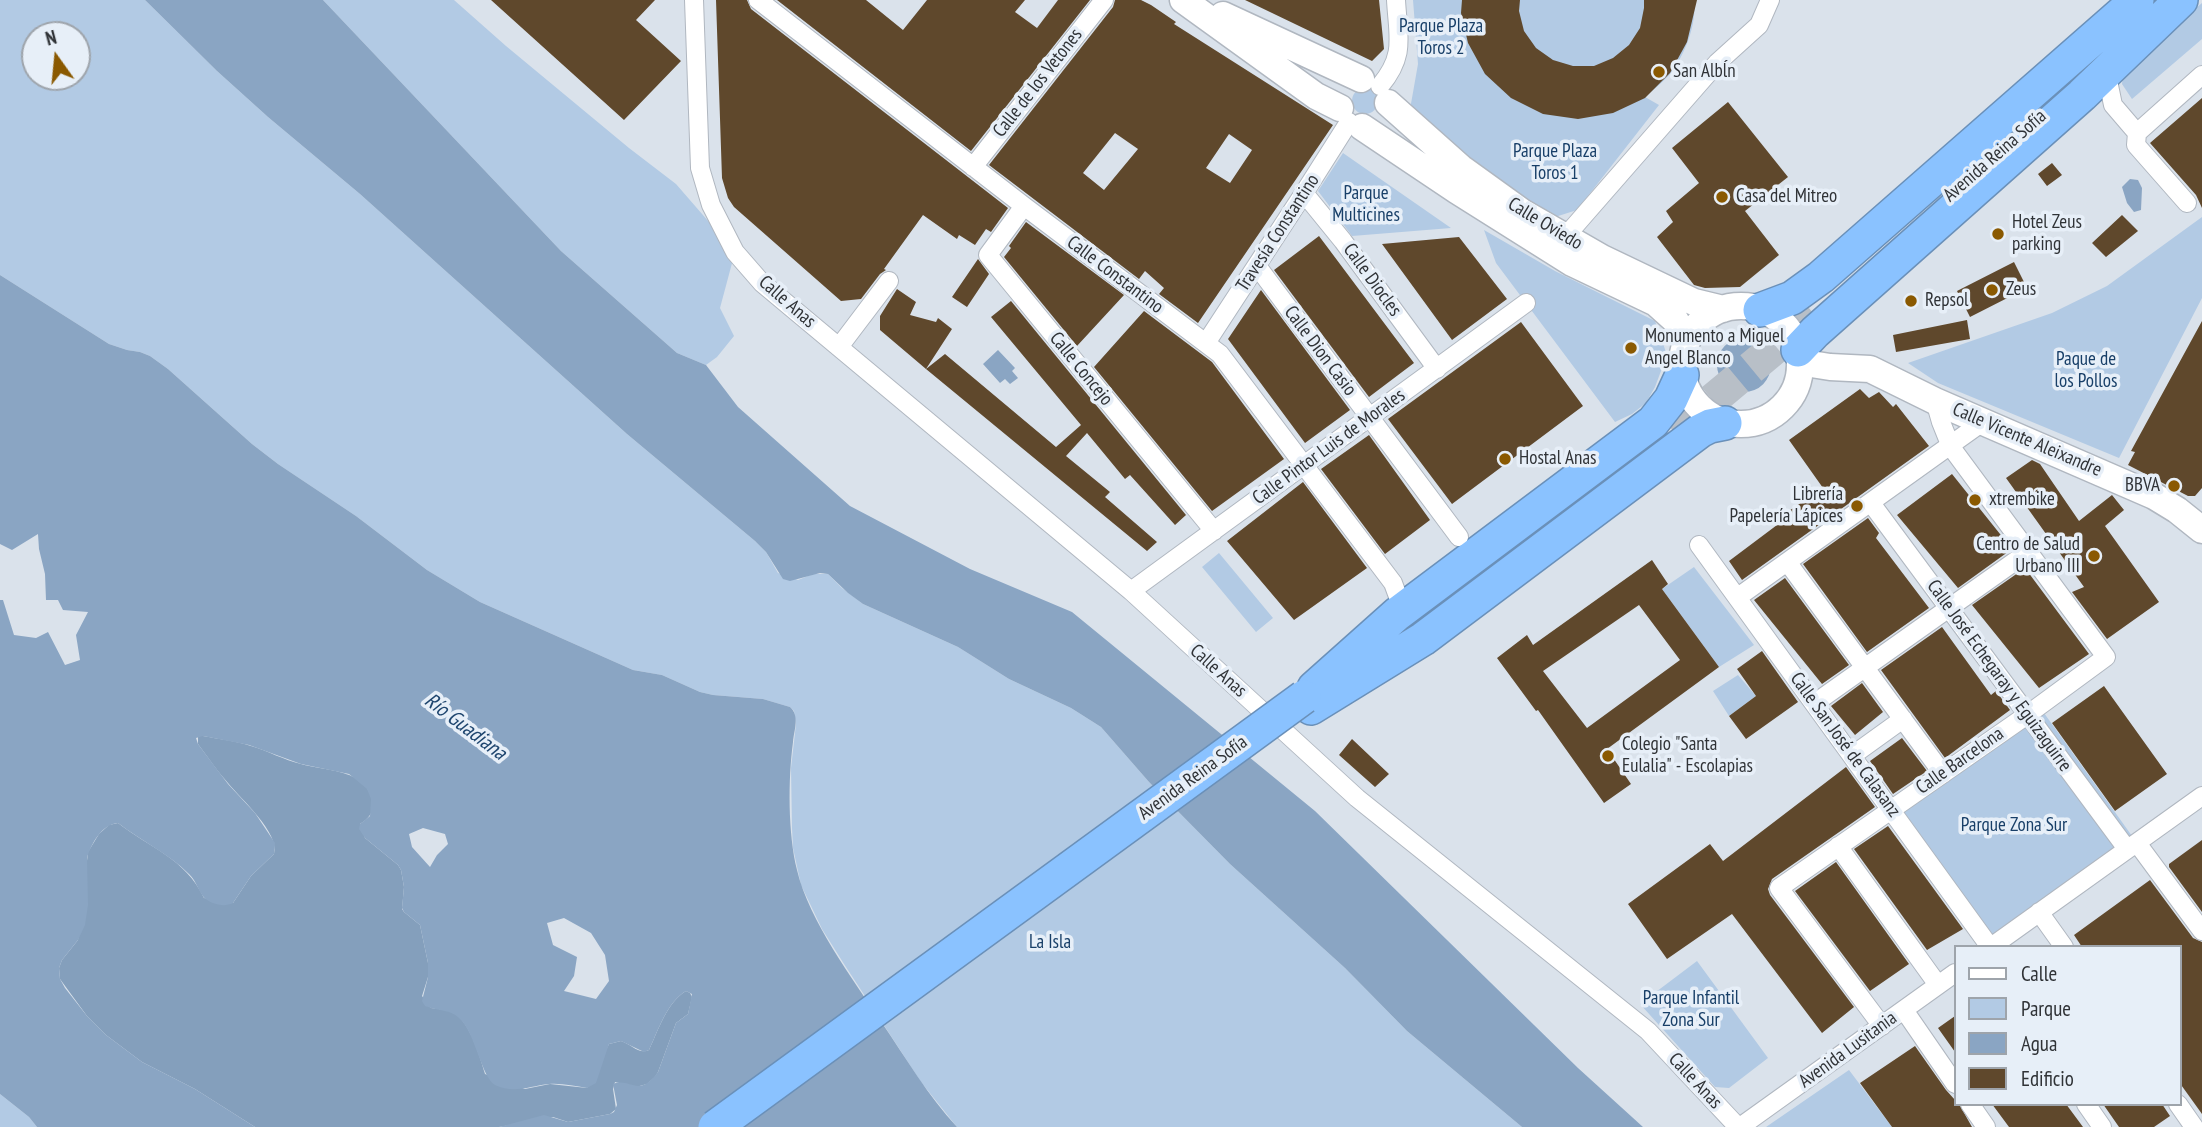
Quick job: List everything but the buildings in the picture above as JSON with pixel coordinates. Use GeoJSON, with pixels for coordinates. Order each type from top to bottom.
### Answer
{"type":"FeatureCollection","features":[{"type":"Feature","properties":{"kind":"highway"},"geometry":{"type":"LineString","coordinates":[[1760,310],[1792,298],[1821,277],[2137,0]]}},
{"type":"Feature","properties":{"kind":"highway","name":"Avenida Reina Sofía"},"geometry":{"type":"LineString","coordinates":[[2145,0],[1815,311],[2172,0]]}},
{"type":"Feature","properties":{"kind":"highway"},"geometry":{"type":"LineString","coordinates":[[1799,354],[1815,332],[2097,100],[2106,71],[2181,0]]}},
{"type":"Feature","properties":{"kind":"highway"},"geometry":{"type":"LineString","coordinates":[[1307,703],[1397,614],[1653,422],[1671,399],[1684,360]]}},
{"type":"Feature","properties":{"kind":"highway"},"geometry":{"type":"LineString","coordinates":[[1307,703],[1423,639],[1700,431],[1726,422]]}},
{"type":"Feature","properties":{"kind":"highway","name":"Avenida Reina Sofía"},"geometry":{"type":"LineString","coordinates":[[747,1127],[1671,428]]}},
{"type":"Feature","properties":{"kind":"highway","name":"Avenida Reina Sofía"},"geometry":{"type":"LineString","coordinates":[[715,1127],[1307,703]]}},
{"type":"Feature","properties":{"kind":"main road","name":"Calle Oviedo"},"geometry":{"type":"LineString","coordinates":[[1183,0],[1316,96],[1456,190],[1572,263],[1656,303],[1676,321],[1684,360]]}},
{"type":"Feature","properties":{"kind":"main road","name":"Calle Oviedo"},"geometry":{"type":"LineString","coordinates":[[1191,0],[1376,89],[1461,168],[1522,212],[1602,258],[1694,302],[1723,309]]}},
{"type":"Feature","properties":{"kind":"main road"},"geometry":{"type":"LineString","coordinates":[[1347,85],[1376,89],[1383,117],[1370,126],[1350,119],[1340,100],[1347,85]]}},
{"type":"Feature","properties":{"kind":"main road"},"geometry":{"type":"LineString","coordinates":[[1748,307],[1760,310],[1784,325],[1792,337],[1799,354],[1799,375],[1794,390],[1786,404],[1758,422],[1726,422],[1710,416],[1697,405],[1687,391],[1684,360],[1694,330],[1707,317],[1723,309],[1748,307]]}},
{"type":"Feature","properties":{"kind":"main road","name":"Calle Vicente Aleixandre"},"geometry":{"type":"LineString","coordinates":[[1799,354],[1811,364],[1870,369],[1935,401],[2154,496],[2201,526]]}},
{"type":"Feature","properties":{"kind":"main road"},"geometry":{"type":"LineString","coordinates":[[1794,390],[1844,367]]}},
{"type":"Feature","properties":{"kind":"street","name":"Calle Anas"},"geometry":{"type":"LineString","coordinates":[[694,0],[700,168],[711,205],[735,252],[762,283],[1131,592],[1357,798],[1648,1031],[1739,1127]]}},
{"type":"Feature","properties":{"kind":"street","name":"Calle Constantino"},"geometry":{"type":"LineString","coordinates":[[758,0],[1220,354],[1393,583],[1399,593],[1397,614]]}},
{"type":"Feature","properties":{"kind":"street","name":"Calle de los Vetones"},"geometry":{"type":"LineString","coordinates":[[973,166],[1104,0]]}},
{"type":"Feature","properties":{"kind":"street"},"geometry":{"type":"LineString","coordinates":[[1376,89],[1393,70],[1399,54],[1396,0]]}},
{"type":"Feature","properties":{"kind":"street"},"geometry":{"type":"LineString","coordinates":[[1566,237],[1717,63],[1759,25],[1770,0]]}},
{"type":"Feature","properties":{"kind":"street"},"geometry":{"type":"LineString","coordinates":[[2187,203],[2136,145],[2137,133],[2202,75]]}},
{"type":"Feature","properties":{"kind":"street"},"geometry":{"type":"LineString","coordinates":[[2097,100],[2137,133]]}},
{"type":"Feature","properties":{"kind":"street","name":"Travesía Constantino"},"geometry":{"type":"LineString","coordinates":[[1206,343],[1350,119]]}},
{"type":"Feature","properties":{"kind":"street","name":"Calle Diocles"},"geometry":{"type":"LineString","coordinates":[[1304,193],[1343,241],[1437,369]]}},
{"type":"Feature","properties":{"kind":"street","name":"Calle Concejo"},"geometry":{"type":"LineString","coordinates":[[1024,206],[988,256],[1214,531]]}},
{"type":"Feature","properties":{"kind":"street","name":"Calle Dion Casio"},"geometry":{"type":"LineString","coordinates":[[1257,266],[1459,537]]}},
{"type":"Feature","properties":{"kind":"street"},"geometry":{"type":"LineString","coordinates":[[839,347],[889,281]]}},
{"type":"Feature","properties":{"kind":"street","name":"Calle Pintor Luis de Morales"},"geometry":{"type":"LineString","coordinates":[[1131,592],[1526,303]]}},
{"type":"Feature","properties":{"kind":"street"},"geometry":{"type":"LineString","coordinates":[[1815,703],[2028,552],[1951,447],[1935,401]]}},
{"type":"Feature","properties":{"kind":"street"},"geometry":{"type":"LineString","coordinates":[[1738,597],[1984,421]]}},
{"type":"Feature","properties":{"kind":"street","name":"Calle José Echegaray y Eguizaguirre"},"geometry":{"type":"LineString","coordinates":[[1871,503],[2027,715],[2202,932]]}},
{"type":"Feature","properties":{"kind":"street","name":"Calle San José de Calasanz"},"geometry":{"type":"LineString","coordinates":[[1699,545],[1990,945]]}},
{"type":"Feature","properties":{"kind":"street","name":"Calle Barcelona"},"geometry":{"type":"LineString","coordinates":[[1882,1026],[1779,888],[2106,657],[2028,552]]}},
{"type":"Feature","properties":{"kind":"street"},"geometry":{"type":"LineString","coordinates":[[1788,563],[1943,774]]}},
{"type":"Feature","properties":{"kind":"street"},"geometry":{"type":"LineString","coordinates":[[1853,755],[1903,719]]}},
{"type":"Feature","properties":{"kind":"street"},"geometry":{"type":"LineString","coordinates":[[1994,945],[2202,796]]}},
{"type":"Feature","properties":{"kind":"street"},"geometry":{"type":"LineString","coordinates":[[1838,846],[1938,985]]}},
{"type":"Feature","properties":{"kind":"street"},"geometry":{"type":"LineString","coordinates":[[2039,912],[2063,945]]}},
{"type":"Feature","properties":{"kind":"street","name":"Avenida Lusitania"},"geometry":{"type":"LineString","coordinates":[[1739,1127],[1954,974]]}},
{"type":"Feature","properties":{"kind":"street"},"geometry":{"type":"LineString","coordinates":[[1903,1010],[1954,1083]]}},
{"type":"Feature","properties":{"kind":"street"},"geometry":{"type":"LineString","coordinates":[[1971,1106],[1986,1127]]}},
{"type":"Feature","properties":{"kind":"street"},"geometry":{"type":"LineString","coordinates":[[2087,1106],[2102,1127]]}},
{"type":"Feature","properties":{"kind":"street"},"geometry":{"type":"LineString","coordinates":[[2179,1106],[2194,1127]]}},
{"type":"Feature","properties":{"kind":"green space","name":"La Isla"},"geometry":{"type":"Polygon","coordinates":[[[0,0],[145,0],[268,117],[360,194],[627,434],[755,541],[766,552],[778,573],[798,580],[813,574],[828,574],[863,604],[958,647],[1009,679],[1071,708],[1101,727],[1149,782],[1230,864],[1345,968],[1407,1031],[1522,1127],[957,1127],[921,1082],[844,964],[822,929],[801,885],[793,848],[791,768],[796,724],[794,711],[790,707],[763,699],[700,692],[662,675],[633,670],[480,602],[427,570],[356,516],[278,464],[150,356],[109,344],[0,275],[0,0]]]}},
{"type":"Feature","properties":{"kind":"green space"},"geometry":{"type":"Polygon","coordinates":[[[323,0],[454,0],[629,148],[676,184],[735,252],[720,308],[734,336],[717,357],[706,365],[677,353],[561,251],[323,0]]]}},
{"type":"Feature","properties":{"kind":"green space"},"geometry":{"type":"Polygon","coordinates":[[[1413,0],[1694,0],[1694,19],[1689,39],[1670,74],[1645,97],[1659,105],[1577,210],[1555,217],[1507,191],[1409,115],[1418,64],[1413,0]]]}},
{"type":"Feature","properties":{"kind":"green space"},"geometry":{"type":"Polygon","coordinates":[[[2202,3],[2202,39],[2132,99],[2122,84],[2124,69],[2202,3]]]}},
{"type":"Feature","properties":{"kind":"green space"},"geometry":{"type":"Polygon","coordinates":[[[1365,88],[1374,92],[1378,101],[1374,110],[1365,114],[1356,110],[1352,101],[1356,92],[1365,88]]]}},
{"type":"Feature","properties":{"kind":"green space","name":"Parque Multicines"},"geometry":{"type":"Polygon","coordinates":[[[1343,153],[1451,228],[1352,236],[1318,191],[1343,153]]]}},
{"type":"Feature","properties":{"kind":"green space","name":"Paque de los Pollos"},"geometry":{"type":"Polygon","coordinates":[[[2202,217],[2202,298],[2119,458],[1938,383],[1908,363],[2052,313],[2107,286],[2202,217]]]}},
{"type":"Feature","properties":{"kind":"green space"},"geometry":{"type":"Polygon","coordinates":[[[1484,230],[1555,271],[1655,321],[1667,355],[1646,403],[1615,422],[1496,263],[1484,230]]]}},
{"type":"Feature","properties":{"kind":"green space"},"geometry":{"type":"Polygon","coordinates":[[[1219,553],[1273,618],[1256,632],[1202,567],[1219,553]]]}},
{"type":"Feature","properties":{"kind":"green space"},"geometry":{"type":"Polygon","coordinates":[[[1694,567],[1754,645],[1719,667],[1662,589],[1694,567]]]}},
{"type":"Feature","properties":{"kind":"green space"},"geometry":{"type":"Polygon","coordinates":[[[1738,675],[1756,696],[1729,716],[1713,691],[1738,675]]]}},
{"type":"Feature","properties":{"kind":"green space","name":"Parque Zona Sur"},"geometry":{"type":"Polygon","coordinates":[[[2039,706],[2137,843],[1994,945],[1990,945],[1892,809],[2039,706]]]}},
{"type":"Feature","properties":{"kind":"green space","name":"Parque Infantil Zona Sur"},"geometry":{"type":"Polygon","coordinates":[[[1697,961],[1768,1058],[1729,1088],[1715,1087],[1640,1004],[1697,961]]]}},
{"type":"Feature","properties":{"kind":"green space"},"geometry":{"type":"Polygon","coordinates":[[[1849,1070],[1892,1127],[1766,1127],[1849,1070]]]}},
{"type":"Feature","properties":{"kind":"green space"},"geometry":{"type":"Polygon","coordinates":[[[0,1094],[29,1117],[37,1127],[0,1127],[0,1094]]]}},
{"type":"Feature","properties":{"kind":"shaded area"},"geometry":{"type":"Polygon","coordinates":[[[198,736],[245,744],[295,762],[344,773],[363,783],[372,802],[370,815],[360,824],[365,838],[398,865],[404,887],[402,909],[420,925],[428,963],[428,977],[422,996],[431,1008],[454,1013],[465,1024],[474,1040],[485,1074],[525,1089],[550,1084],[587,1088],[609,1044],[621,1041],[638,1050],[649,1050],[668,1009],[686,991],[692,997],[688,1014],[676,1023],[655,1077],[647,1084],[636,1087],[615,1082],[613,1089],[616,1109],[610,1114],[568,1122],[553,1117],[499,1127],[255,1127],[195,1089],[142,1062],[106,1035],[87,1016],[60,979],[59,968],[78,940],[88,852],[99,834],[109,825],[118,823],[177,863],[196,884],[204,898],[233,903],[251,876],[274,854],[274,846],[266,827],[198,744],[198,736]]]}},
{"type":"Feature","properties":{"kind":"water"},"geometry":{"type":"Polygon","coordinates":[[[145,0],[323,0],[561,251],[677,353],[706,365],[738,407],[850,506],[970,569],[1072,612],[1315,811],[1578,1068],[1643,1127],[1522,1127],[1407,1031],[1345,968],[1230,864],[1149,782],[1101,727],[1071,708],[1009,679],[958,647],[863,604],[828,574],[820,573],[790,581],[783,579],[766,552],[755,541],[627,434],[360,194],[268,117],[145,0]]]}},
{"type":"Feature","properties":{"kind":"water"},"geometry":{"type":"Polygon","coordinates":[[[2130,179],[2138,180],[2142,188],[2141,210],[2134,212],[2127,203],[2122,187],[2130,179]]]}},
{"type":"Feature","properties":{"kind":"water","name":"Río Guadiana"},"geometry":{"type":"Polygon","coordinates":[[[0,275],[109,344],[150,356],[278,464],[356,516],[427,570],[480,602],[633,670],[662,675],[700,692],[763,699],[790,707],[796,719],[790,773],[790,823],[794,856],[803,889],[811,909],[846,969],[927,1090],[957,1127],[499,1127],[544,1115],[568,1122],[614,1112],[617,1105],[613,1084],[640,1086],[651,1080],[658,1072],[676,1023],[688,1014],[692,994],[686,991],[673,1002],[649,1050],[644,1052],[621,1041],[609,1044],[596,1083],[587,1088],[554,1084],[515,1089],[495,1085],[486,1074],[470,1034],[460,1019],[448,1012],[425,1006],[422,1001],[428,977],[428,963],[420,925],[402,908],[404,887],[401,870],[365,838],[359,829],[360,824],[370,816],[371,799],[367,789],[349,774],[301,764],[249,745],[203,736],[196,738],[198,744],[228,784],[255,813],[275,843],[274,854],[251,876],[233,903],[220,905],[204,898],[192,877],[163,853],[118,823],[112,824],[94,841],[87,858],[88,905],[85,925],[78,940],[62,960],[59,968],[60,979],[87,1016],[106,1035],[142,1062],[195,1089],[255,1127],[37,1127],[29,1117],[0,1094],[0,600],[3,600],[14,635],[36,638],[48,632],[65,665],[80,660],[76,635],[88,612],[63,610],[58,600],[46,600],[45,574],[38,534],[12,550],[0,544],[0,275]],[[423,828],[409,834],[412,847],[430,867],[448,844],[445,834],[423,828]],[[564,918],[547,923],[553,945],[577,957],[574,976],[564,991],[596,999],[609,981],[605,955],[591,933],[564,918]]]}},
{"type":"Feature","properties":{"kind":"water"},"geometry":{"type":"Polygon","coordinates":[[[1749,338],[1759,342],[1767,350],[1771,365],[1767,380],[1759,388],[1739,392],[1729,388],[1721,380],[1717,360],[1721,350],[1729,342],[1749,338]]]}},
{"type":"Feature","properties":{"kind":"water"},"geometry":{"type":"Polygon","coordinates":[[[998,350],[1015,368],[1012,371],[1018,378],[1010,384],[1005,379],[1000,383],[983,364],[998,350]]]}},
{"type":"Feature","properties":{"kind":"tunnel"},"geometry":{"type":"LineString","coordinates":[[1674,432],[1817,313]]}},
{"type":"Feature","properties":{"kind":"place","name":"San Albĺn"},"geometry":{"type":"Point","coordinates":[1659,72]}},
{"type":"Feature","properties":{"kind":"place","name":"Casa del Mitreo"},"geometry":{"type":"Point","coordinates":[1722,197]}},
{"type":"Feature","properties":{"kind":"place","name":"Hotel Zeus parking"},"geometry":{"type":"Point","coordinates":[1998,234]}},
{"type":"Feature","properties":{"kind":"place","name":"Zeus"},"geometry":{"type":"Point","coordinates":[1992,290]}},
{"type":"Feature","properties":{"kind":"place","name":"Repsol"},"geometry":{"type":"Point","coordinates":[1911,301]}},
{"type":"Feature","properties":{"kind":"place","name":"Monumento a Miguel Angel Blanco"},"geometry":{"type":"Point","coordinates":[1631,348]}},
{"type":"Feature","properties":{"kind":"place","name":"Hostal Anas"},"geometry":{"type":"Point","coordinates":[1505,459]}},
{"type":"Feature","properties":{"kind":"place","name":"BBVA"},"geometry":{"type":"Point","coordinates":[2174,486]}},
{"type":"Feature","properties":{"kind":"place","name":"xtrembike"},"geometry":{"type":"Point","coordinates":[1975,500]}},
{"type":"Feature","properties":{"kind":"place","name":"Librería Papelería Lápices"},"geometry":{"type":"Point","coordinates":[1857,506]}},
{"type":"Feature","properties":{"kind":"place","name":"Centro de Salud Urbano III"},"geometry":{"type":"Point","coordinates":[2094,556]}},
{"type":"Feature","properties":{"kind":"place","name":"Colegio \"Santa Eulalia\" - Escolapias"},"geometry":{"type":"Point","coordinates":[1608,756]}},
{"type":"Feature","properties":{"kind":"park label","name":"Parque Plaza Toros 2"},"geometry":{"type":"Point","coordinates":[1441,38]}},
{"type":"Feature","properties":{"kind":"park label","name":"Parque Plaza Toros 1"},"geometry":{"type":"Point","coordinates":[1555,163]}}]}
